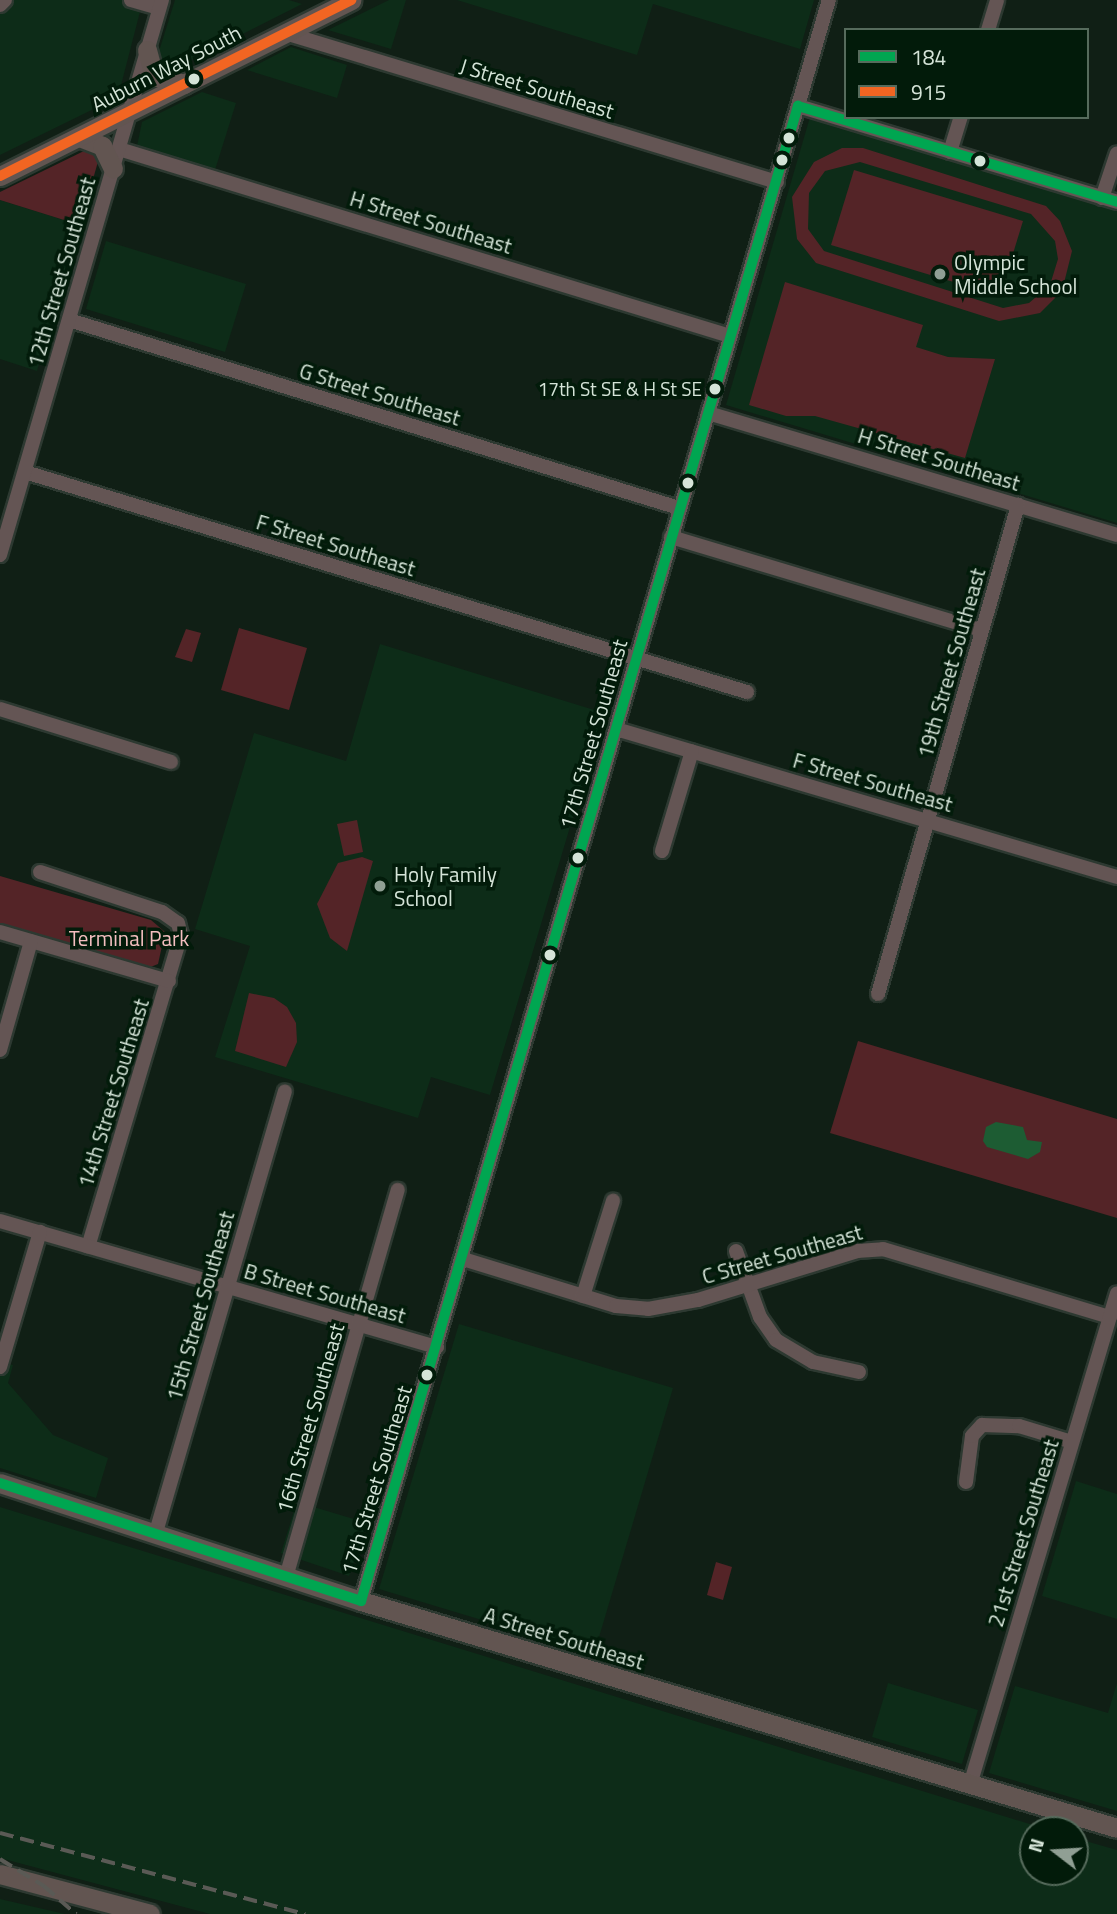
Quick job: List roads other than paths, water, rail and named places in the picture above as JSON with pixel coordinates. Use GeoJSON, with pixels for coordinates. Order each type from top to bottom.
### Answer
{"type":"FeatureCollection","features":[{"type":"Feature","properties":{"kind":"main road","name":"Auburn Way South"},"geometry":{"type":"LineString","coordinates":[[0,176],[351,0]]}},
{"type":"Feature","properties":{"kind":"main road"},"geometry":{"type":"LineString","coordinates":[[147,50],[154,76],[184,84]]}},
{"type":"Feature","properties":{"kind":"main road"},"geometry":{"type":"LineString","coordinates":[[79,137],[102,146],[113,169]]}},
{"type":"Feature","properties":{"kind":"main road","name":"A Street Southeast"},"geometry":{"type":"LineString","coordinates":[[0,1483],[361,1601],[1117,1828]]}},
{"type":"Feature","properties":{"kind":"main road"},"geometry":{"type":"LineString","coordinates":[[0,1874],[150,1914]]}},
{"type":"Feature","properties":{"kind":"street"},"geometry":{"type":"LineString","coordinates":[[0,5],[5,0]]}},
{"type":"Feature","properties":{"kind":"street"},"geometry":{"type":"LineString","coordinates":[[131,0],[161,4]]}},
{"type":"Feature","properties":{"kind":"street","name":"17th Street Southeast"},"geometry":{"type":"LineString","coordinates":[[361,1601],[829,0]]}},
{"type":"Feature","properties":{"kind":"street"},"geometry":{"type":"LineString","coordinates":[[989,28],[997,0]]}},
{"type":"Feature","properties":{"kind":"street","name":"12th Street Southeast"},"geometry":{"type":"LineString","coordinates":[[0,555],[161,4]]}},
{"type":"Feature","properties":{"kind":"street","name":"J Street Southeast"},"geometry":{"type":"LineString","coordinates":[[285,33],[777,182]]}},
{"type":"Feature","properties":{"kind":"street"},"geometry":{"type":"LineString","coordinates":[[798,106],[1117,202]]}},
{"type":"Feature","properties":{"kind":"street"},"geometry":{"type":"LineString","coordinates":[[950,152],[960,119]]}},
{"type":"Feature","properties":{"kind":"street","name":"H Street Southeast"},"geometry":{"type":"LineString","coordinates":[[118,149],[730,336]]}},
{"type":"Feature","properties":{"kind":"street"},"geometry":{"type":"LineString","coordinates":[[1102,198],[1117,153]]}},
{"type":"Feature","properties":{"kind":"street","name":"G Street Southeast"},"geometry":{"type":"LineString","coordinates":[[69,320],[679,508]]}},
{"type":"Feature","properties":{"kind":"street","name":"H Street Southeast"},"geometry":{"type":"LineString","coordinates":[[708,413],[1117,535]]}},
{"type":"Feature","properties":{"kind":"street","name":"F Street Southeast"},"geometry":{"type":"LineString","coordinates":[[24,472],[747,692]]}},
{"type":"Feature","properties":{"kind":"street","name":"19th Street Southeast"},"geometry":{"type":"LineString","coordinates":[[878,994],[1018,505]]}},
{"type":"Feature","properties":{"kind":"street"},"geometry":{"type":"LineString","coordinates":[[671,537],[981,630]]}},
{"type":"Feature","properties":{"kind":"street"},"geometry":{"type":"LineString","coordinates":[[0,709],[171,762]]}},
{"type":"Feature","properties":{"kind":"street","name":"F Street Southeast"},"geometry":{"type":"LineString","coordinates":[[616,729],[1117,877]]}},
{"type":"Feature","properties":{"kind":"street"},"geometry":{"type":"LineString","coordinates":[[662,851],[692,751]]}},
{"type":"Feature","properties":{"kind":"street","name":"14th Street Southeast"},"geometry":{"type":"LineString","coordinates":[[40,872],[168,915],[180,929],[178,952],[88,1246]]}},
{"type":"Feature","properties":{"kind":"street"},"geometry":{"type":"LineString","coordinates":[[0,932],[169,981]]}},
{"type":"Feature","properties":{"kind":"street"},"geometry":{"type":"LineString","coordinates":[[0,1050],[31,941]]}},
{"type":"Feature","properties":{"kind":"street","name":"15th Street Southeast"},"geometry":{"type":"LineString","coordinates":[[156,1532],[285,1092]]}},
{"type":"Feature","properties":{"kind":"street","name":"16th Street Southeast"},"geometry":{"type":"LineString","coordinates":[[286,1577],[398,1190]]}},
{"type":"Feature","properties":{"kind":"street"},"geometry":{"type":"LineString","coordinates":[[583,1296],[613,1201]]}},
{"type":"Feature","properties":{"kind":"street","name":"B Street Southeast"},"geometry":{"type":"LineString","coordinates":[[0,1221],[437,1348]]}},
{"type":"Feature","properties":{"kind":"street"},"geometry":{"type":"LineString","coordinates":[[0,1367],[40,1232]]}},
{"type":"Feature","properties":{"kind":"street","name":"C Street Southeast"},"geometry":{"type":"LineString","coordinates":[[463,1259],[583,1296],[648,1309],[680,1304],[857,1251],[883,1249],[1110,1317]]}},
{"type":"Feature","properties":{"kind":"street"},"geometry":{"type":"LineString","coordinates":[[736,1251],[760,1317],[785,1348],[813,1362],[859,1373]]}},
{"type":"Feature","properties":{"kind":"street","name":"21st Street Southeast"},"geometry":{"type":"LineString","coordinates":[[970,1785],[1117,1293]]}},
{"type":"Feature","properties":{"kind":"street"},"geometry":{"type":"LineString","coordinates":[[966,1482],[972,1436],[982,1425],[1019,1426],[1072,1442]]}},
{"type":"Feature","properties":{"kind":"railway"},"geometry":{"type":"LineString","coordinates":[[0,1833],[305,1914]]}},
{"type":"Feature","properties":{"kind":"railway"},"geometry":{"type":"LineString","coordinates":[[0,1859],[44,1886],[76,1914]]}},
{"type":"Feature","properties":{"kind":"place","name":"Olympic Middle School"},"geometry":{"type":"Point","coordinates":[940,274]}},
{"type":"Feature","properties":{"kind":"place","name":"17th St SE & H St SE"},"geometry":{"type":"Point","coordinates":[715,389]}},
{"type":"Feature","properties":{"kind":"place","name":"Holy Family School"},"geometry":{"type":"Point","coordinates":[380,886]}},
{"type":"Feature","properties":{"kind":"park label","name":"Terminal Park"},"geometry":{"type":"Point","coordinates":[129,938]}}]}
